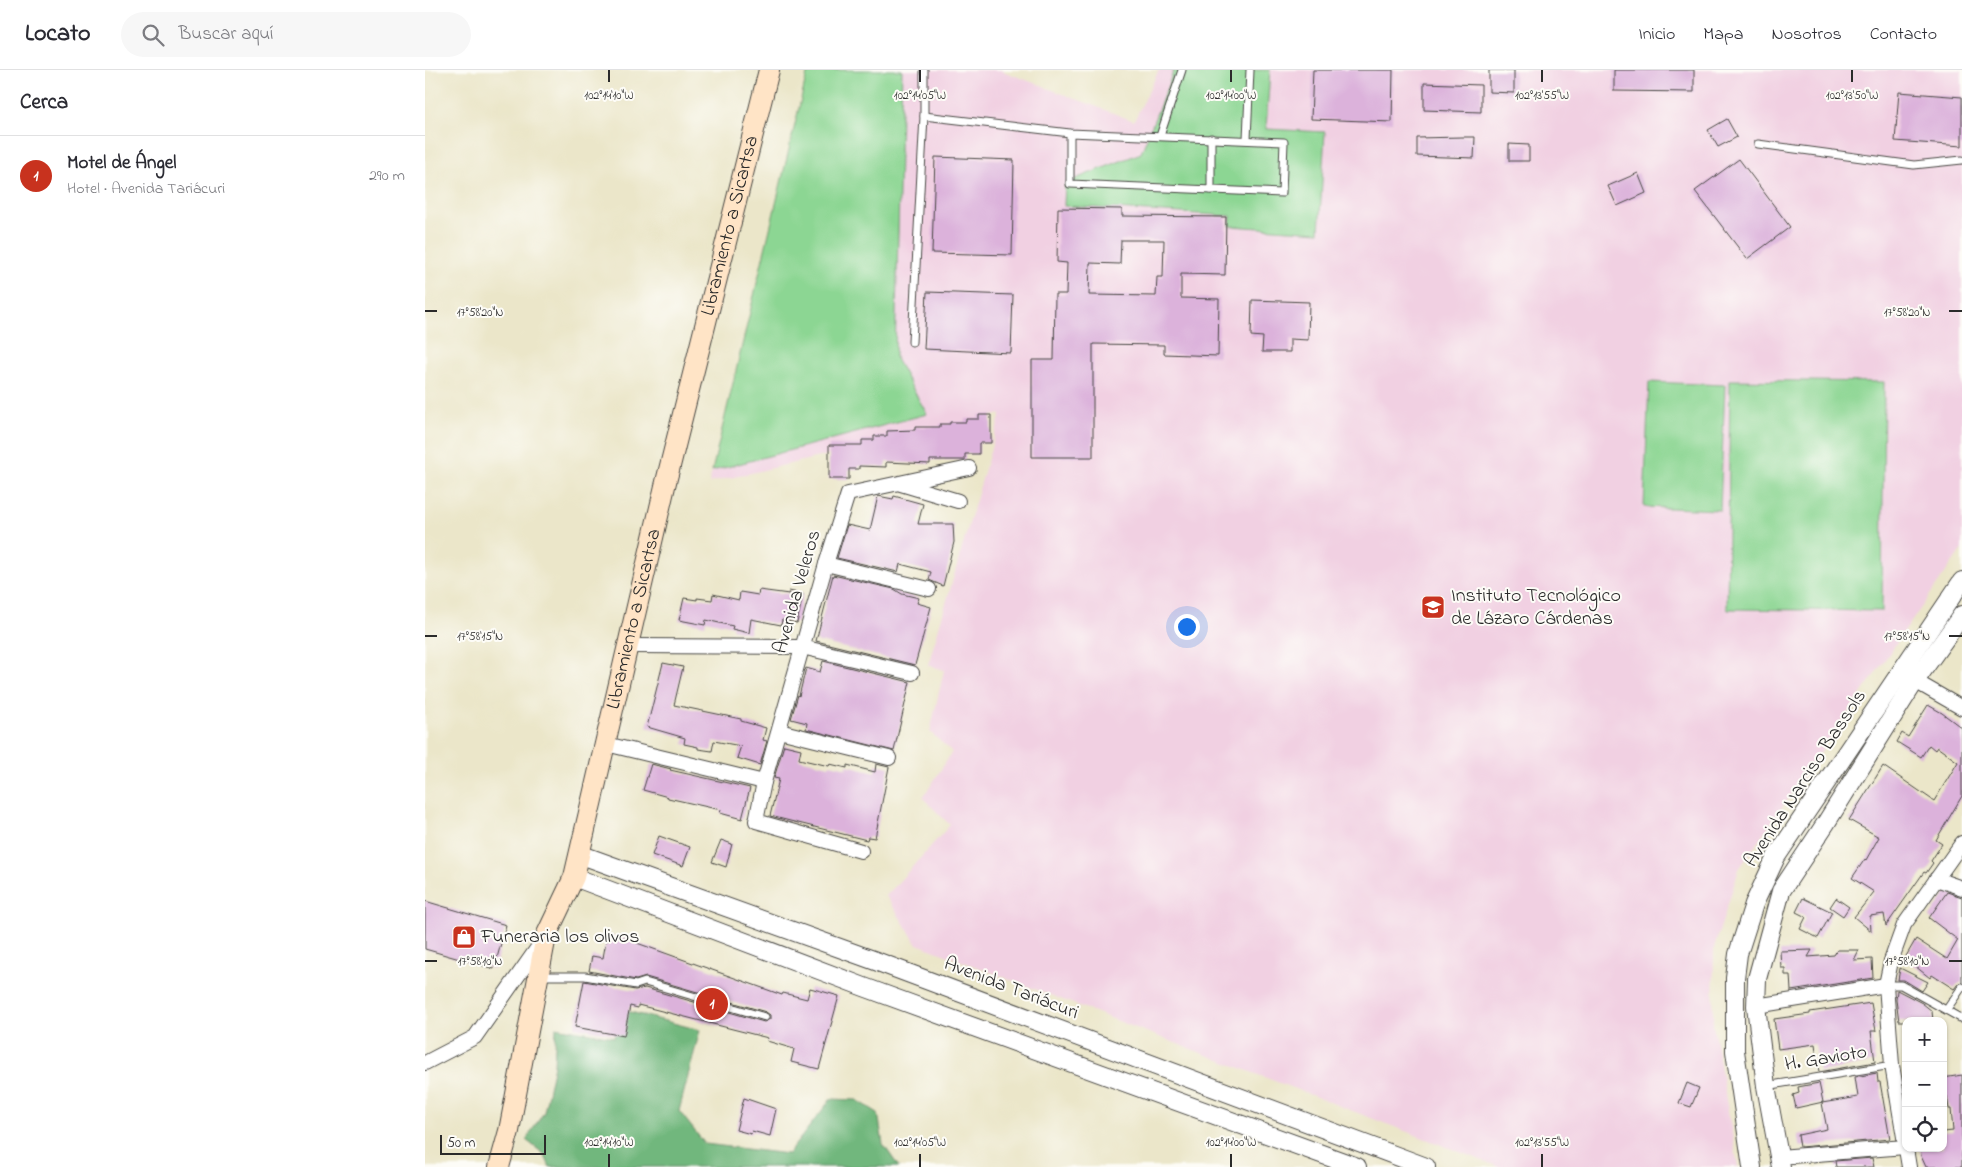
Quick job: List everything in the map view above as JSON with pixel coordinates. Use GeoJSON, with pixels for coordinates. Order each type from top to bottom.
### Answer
{"type":"FeatureCollection","features":[{"type":"Feature","properties":{"kind":"main road","name":"Libramiento a Sicartsa"},"geometry":{"type":"LineString","coordinates":[[499,1167],[509,1131],[546,936],[574,877],[665,486],[769,70]]}},
{"type":"Feature","properties":{"kind":"street","name":"Avenida Veleros"},"geometry":{"type":"LineString","coordinates":[[861,851],[756,821],[764,782],[826,564],[848,494],[969,468]]}},
{"type":"Feature","properties":{"kind":"street"},"geometry":{"type":"LineString","coordinates":[[898,483],[958,501]]}},
{"type":"Feature","properties":{"kind":"street"},"geometry":{"type":"LineString","coordinates":[[826,564],[929,589]]}},
{"type":"Feature","properties":{"kind":"street","name":"Avenida Narciso Bassols"},"geometry":{"type":"LineString","coordinates":[[1752,1167],[1735,1051],[1735,978],[1738,954],[1754,904],[1776,857],[1962,581]]}},
{"type":"Feature","properties":{"kind":"street","name":"Avenida Narciso Bassols"},"geometry":{"type":"LineString","coordinates":[[1780,1162],[1765,1086],[1756,1006],[1757,979],[1781,891],[1915,681],[1962,615]]}},
{"type":"Feature","properties":{"kind":"street"},"geometry":{"type":"LineString","coordinates":[[629,646],[803,647],[912,673]]}},
{"type":"Feature","properties":{"kind":"street"},"geometry":{"type":"LineString","coordinates":[[1915,681],[1962,708]]}},
{"type":"Feature","properties":{"kind":"street"},"geometry":{"type":"LineString","coordinates":[[779,731],[889,758]]}},
{"type":"Feature","properties":{"kind":"street"},"geometry":{"type":"LineString","coordinates":[[606,744],[764,782]]}},
{"type":"Feature","properties":{"kind":"street"},"geometry":{"type":"LineString","coordinates":[[1902,1129],[1891,1065],[1886,985],[1891,961],[1904,925],[1962,843]]}},
{"type":"Feature","properties":{"kind":"street","name":"Avenida Tariácuri"},"geometry":{"type":"LineString","coordinates":[[579,854],[873,960],[1426,1167]]}},
{"type":"Feature","properties":{"kind":"street"},"geometry":{"type":"LineString","coordinates":[[574,877],[864,987],[1346,1165]]}},
{"type":"Feature","properties":{"kind":"street"},"geometry":{"type":"LineString","coordinates":[[1936,878],[1962,888]]}},
{"type":"Feature","properties":{"kind":"street"},"geometry":{"type":"LineString","coordinates":[[425,1063],[475,1037],[546,936]]}},
{"type":"Feature","properties":{"kind":"street"},"geometry":{"type":"LineString","coordinates":[[1738,954],[1761,962]]}},
{"type":"Feature","properties":{"kind":"street"},"geometry":{"type":"LineString","coordinates":[[864,987],[873,960]]}},
{"type":"Feature","properties":{"kind":"street"},"geometry":{"type":"LineString","coordinates":[[1756,1006],[1886,985]]}},
{"type":"Feature","properties":{"kind":"street"},"geometry":{"type":"LineString","coordinates":[[1780,1162],[1902,1147]]}},
{"type":"Feature","properties":{"kind":"street"},"geometry":{"type":"LineString","coordinates":[[1906,1152],[1909,1167]]}},
{"type":"Feature","properties":{"kind":"lane"},"geometry":{"type":"LineString","coordinates":[[912,342],[925,70]]}},
{"type":"Feature","properties":{"kind":"lane"},"geometry":{"type":"LineString","coordinates":[[1160,136],[1182,70]]}},
{"type":"Feature","properties":{"kind":"lane"},"geometry":{"type":"LineString","coordinates":[[1247,139],[1250,70]]}},
{"type":"Feature","properties":{"kind":"lane"},"geometry":{"type":"LineString","coordinates":[[924,116],[1070,133],[1283,142],[1282,194],[1070,184],[1070,133]]}},
{"type":"Feature","properties":{"kind":"lane"},"geometry":{"type":"LineString","coordinates":[[1211,138],[1211,190]]}},
{"type":"Feature","properties":{"kind":"lane"},"geometry":{"type":"LineString","coordinates":[[1758,144],[1914,165],[1962,160]]}},
{"type":"Feature","properties":{"kind":"lane"},"geometry":{"type":"LineString","coordinates":[[539,976],[585,976],[636,985],[645,982],[765,1018]]}},
{"type":"Feature","properties":{"kind":"lane"},"geometry":{"type":"LineString","coordinates":[[1886,985],[1901,985],[1947,1008],[1962,1019]]}},
{"type":"Feature","properties":{"kind":"lane"},"geometry":{"type":"LineString","coordinates":[[1947,1008],[1962,987]]}},
{"type":"Feature","properties":{"kind":"lane","name":"H. Gavioto"},"geometry":{"type":"LineString","coordinates":[[1765,1086],[1891,1065]]}},
{"type":"Feature","properties":{"kind":"shaded area","name":"Instituto Tecnológico de Lázaro Cárdenas"},"geometry":{"type":"Polygon","coordinates":[[[817,70],[1000,70],[1134,121],[1159,70],[1962,70],[1962,549],[1739,869],[1714,948],[1713,1025],[1738,1167],[1499,1167],[917,944],[886,896],[950,825],[923,798],[952,752],[930,732],[944,670],[928,665],[1001,414],[709,483],[817,70]]]}},
{"type":"Feature","properties":{"kind":"green space"},"geometry":{"type":"Polygon","coordinates":[[[808,70],[902,70],[895,357],[927,414],[712,471],[808,70]]]}},
{"type":"Feature","properties":{"kind":"green space"},"geometry":{"type":"Polygon","coordinates":[[[1174,70],[1270,70],[1266,129],[1325,132],[1319,232],[1230,226],[1231,216],[1064,206],[1065,183],[1141,153],[1174,70]]]}},
{"type":"Feature","properties":{"kind":"green space"},"geometry":{"type":"Polygon","coordinates":[[[1730,380],[1884,382],[1882,611],[1727,609],[1730,380]]]}},
{"type":"Feature","properties":{"kind":"green space"},"geometry":{"type":"Polygon","coordinates":[[[1649,382],[1725,385],[1720,510],[1644,507],[1649,382]]]}},
{"type":"Feature","properties":{"kind":"green space"},"geometry":{"type":"Polygon","coordinates":[[[619,1009],[700,1030],[679,1111],[705,1144],[788,1154],[831,1099],[857,1100],[878,1113],[883,1144],[899,1167],[550,1167],[544,1154],[526,1140],[544,1112],[554,1065],[556,1027],[614,1037],[619,1009]]]}},
{"type":"Feature","properties":{"kind":"building"},"geometry":{"type":"Polygon","coordinates":[[[1313,70],[1393,70],[1392,122],[1311,119],[1313,70]]]}},
{"type":"Feature","properties":{"kind":"building"},"geometry":{"type":"Polygon","coordinates":[[[1489,70],[1514,70],[1514,93],[1489,92],[1489,70]]]}},
{"type":"Feature","properties":{"kind":"building"},"geometry":{"type":"Polygon","coordinates":[[[1614,70],[1694,70],[1694,92],[1614,91],[1614,70]]]}},
{"type":"Feature","properties":{"kind":"building"},"geometry":{"type":"Polygon","coordinates":[[[1424,83],[1481,85],[1481,112],[1424,110],[1424,83]]]}},
{"type":"Feature","properties":{"kind":"building"},"geometry":{"type":"Polygon","coordinates":[[[1899,92],[1962,97],[1962,146],[1895,141],[1899,92]]]}},
{"type":"Feature","properties":{"kind":"building"},"geometry":{"type":"Polygon","coordinates":[[[1727,119],[1737,137],[1718,147],[1708,130],[1727,119]]]}},
{"type":"Feature","properties":{"kind":"building"},"geometry":{"type":"Polygon","coordinates":[[[1475,137],[1474,158],[1417,156],[1417,138],[1475,137]]]}},
{"type":"Feature","properties":{"kind":"building"},"geometry":{"type":"Polygon","coordinates":[[[1509,144],[1529,145],[1529,161],[1509,161],[1509,144]]]}},
{"type":"Feature","properties":{"kind":"building"},"geometry":{"type":"Polygon","coordinates":[[[935,157],[1014,160],[1012,255],[932,253],[935,157]]]}},
{"type":"Feature","properties":{"kind":"building"},"geometry":{"type":"Polygon","coordinates":[[[1739,159],[1790,227],[1747,259],[1695,191],[1739,159]]]}},
{"type":"Feature","properties":{"kind":"building"},"geometry":{"type":"Polygon","coordinates":[[[1638,173],[1646,193],[1617,206],[1608,186],[1638,173]]]}},
{"type":"Feature","properties":{"kind":"building"},"geometry":{"type":"Polygon","coordinates":[[[1058,208],[1122,209],[1122,216],[1226,217],[1225,275],[1181,274],[1181,298],[1219,299],[1218,356],[1164,354],[1164,345],[1093,344],[1093,457],[1032,457],[1032,360],[1054,360],[1055,294],[1066,294],[1067,263],[1057,262],[1058,208]],[[1121,240],[1120,264],[1090,263],[1089,295],[1156,296],[1157,277],[1163,277],[1164,240],[1121,240]]]}},
{"type":"Feature","properties":{"kind":"building"},"geometry":{"type":"Polygon","coordinates":[[[927,292],[1013,295],[1011,353],[924,349],[927,292]]]}},
{"type":"Feature","properties":{"kind":"building"},"geometry":{"type":"Polygon","coordinates":[[[1252,300],[1309,302],[1308,340],[1290,339],[1290,352],[1262,352],[1263,337],[1251,336],[1252,300]]]}},
{"type":"Feature","properties":{"kind":"building"},"geometry":{"type":"Polygon","coordinates":[[[979,415],[991,415],[991,443],[979,443],[979,454],[965,454],[965,460],[930,460],[930,464],[886,462],[886,467],[859,466],[859,469],[849,469],[849,479],[829,479],[829,445],[862,445],[862,440],[874,440],[874,436],[887,436],[887,431],[915,430],[915,427],[940,427],[940,424],[966,422],[966,419],[979,419],[979,415]]]}},
{"type":"Feature","properties":{"kind":"building"},"geometry":{"type":"Polygon","coordinates":[[[878,496],[893,499],[894,496],[923,504],[918,524],[953,524],[954,542],[943,586],[929,580],[931,572],[900,564],[898,572],[837,558],[847,525],[870,530],[878,496]]]}},
{"type":"Feature","properties":{"kind":"building"},"geometry":{"type":"Polygon","coordinates":[[[833,575],[894,589],[902,594],[919,598],[917,603],[931,607],[915,665],[816,641],[833,575]]]}},
{"type":"Feature","properties":{"kind":"building"},"geometry":{"type":"Polygon","coordinates":[[[759,590],[789,594],[789,591],[803,594],[797,623],[782,620],[781,625],[751,619],[749,633],[732,629],[733,626],[706,620],[705,625],[679,620],[684,598],[712,600],[713,594],[739,600],[740,592],[758,595],[759,590]]]}},
{"type":"Feature","properties":{"kind":"building"},"geometry":{"type":"Polygon","coordinates":[[[823,661],[910,682],[894,751],[806,729],[807,723],[791,719],[806,668],[820,672],[823,661]]]}},
{"type":"Feature","properties":{"kind":"building"},"geometry":{"type":"Polygon","coordinates":[[[663,663],[683,667],[674,705],[741,719],[741,721],[766,728],[763,740],[767,741],[760,765],[737,758],[741,746],[714,741],[712,751],[698,749],[698,747],[684,744],[685,738],[647,727],[663,663]]]}},
{"type":"Feature","properties":{"kind":"building"},"geometry":{"type":"Polygon","coordinates":[[[1928,705],[1962,728],[1962,796],[1936,840],[1942,844],[1931,861],[1933,863],[1926,873],[1924,872],[1886,926],[1884,914],[1870,916],[1871,931],[1854,917],[1874,892],[1852,878],[1866,860],[1879,837],[1849,820],[1883,766],[1934,801],[1958,762],[1937,747],[1935,750],[1929,745],[1921,757],[1897,742],[1902,733],[1908,737],[1928,705]]]}},
{"type":"Feature","properties":{"kind":"building"},"geometry":{"type":"Polygon","coordinates":[[[784,745],[801,749],[799,759],[829,766],[830,764],[847,768],[847,765],[875,772],[876,764],[889,767],[875,838],[868,837],[867,840],[770,816],[779,779],[774,778],[784,745]]]}},
{"type":"Feature","properties":{"kind":"building"},"geometry":{"type":"Polygon","coordinates":[[[651,764],[750,788],[742,819],[720,813],[721,810],[668,798],[643,790],[651,764]]]}},
{"type":"Feature","properties":{"kind":"building"},"geometry":{"type":"Polygon","coordinates":[[[659,836],[690,847],[683,866],[652,855],[659,836]]]}},
{"type":"Feature","properties":{"kind":"building"},"geometry":{"type":"Polygon","coordinates":[[[721,840],[732,844],[726,867],[712,862],[721,840]]]}},
{"type":"Feature","properties":{"kind":"building"},"geometry":{"type":"Polygon","coordinates":[[[1947,892],[1962,897],[1962,982],[1954,989],[1932,975],[1930,978],[1905,958],[1916,939],[1947,959],[1958,940],[1929,918],[1947,892]]]}},
{"type":"Feature","properties":{"kind":"building"},"geometry":{"type":"Polygon","coordinates":[[[1803,898],[1832,912],[1818,938],[1800,929],[1806,917],[1796,912],[1803,898]]]}},
{"type":"Feature","properties":{"kind":"building"},"geometry":{"type":"Polygon","coordinates":[[[1836,898],[1849,907],[1843,916],[1830,907],[1836,898]]]}},
{"type":"Feature","properties":{"kind":"building","name":"Funeraria los olivos"},"geometry":{"type":"Polygon","coordinates":[[[425,901],[506,925],[494,969],[425,949],[425,901]]]}},
{"type":"Feature","properties":{"kind":"building"},"geometry":{"type":"Polygon","coordinates":[[[607,935],[638,941],[637,943],[782,995],[783,993],[807,999],[810,988],[839,996],[819,1069],[791,1062],[794,1049],[767,1041],[768,1038],[638,1005],[638,1008],[630,1006],[624,1036],[575,1027],[584,981],[635,990],[645,988],[764,1022],[770,1019],[770,1015],[766,1012],[646,977],[636,980],[589,971],[592,956],[603,958],[607,935]]]}},
{"type":"Feature","properties":{"kind":"building"},"geometry":{"type":"Polygon","coordinates":[[[1812,950],[1808,957],[1834,955],[1837,950],[1859,950],[1854,960],[1872,959],[1873,978],[1791,991],[1790,975],[1785,975],[1785,968],[1781,968],[1780,951],[1812,950]]]}},
{"type":"Feature","properties":{"kind":"building"},"geometry":{"type":"Polygon","coordinates":[[[1900,968],[1928,982],[1922,991],[1904,980],[1898,980],[1900,968]]]}},
{"type":"Feature","properties":{"kind":"building"},"geometry":{"type":"Polygon","coordinates":[[[1897,990],[1922,1003],[1932,1011],[1933,1017],[1902,1017],[1902,1021],[1899,1021],[1896,1000],[1897,990]]]}},
{"type":"Feature","properties":{"kind":"building"},"geometry":{"type":"Polygon","coordinates":[[[1871,1003],[1876,1031],[1871,1031],[1875,1062],[1819,1072],[1815,1044],[1778,1049],[1774,1019],[1871,1003]]]}},
{"type":"Feature","properties":{"kind":"building"},"geometry":{"type":"Polygon","coordinates":[[[1877,1073],[1890,1139],[1800,1147],[1798,1135],[1827,1129],[1822,1103],[1858,1097],[1855,1077],[1877,1073]]]}},
{"type":"Feature","properties":{"kind":"building"},"geometry":{"type":"Polygon","coordinates":[[[1962,1075],[1962,1167],[1926,1167],[1920,1152],[1947,1152],[1947,1132],[1953,1131],[1951,1109],[1949,1109],[1947,1096],[1947,1077],[1962,1075]]]}},
{"type":"Feature","properties":{"kind":"building"},"geometry":{"type":"Polygon","coordinates":[[[1687,1083],[1699,1088],[1691,1107],[1679,1103],[1687,1083]]]}},
{"type":"Feature","properties":{"kind":"building"},"geometry":{"type":"Polygon","coordinates":[[[1819,1083],[1823,1102],[1796,1108],[1793,1095],[1799,1093],[1798,1087],[1819,1083]]]}},
{"type":"Feature","properties":{"kind":"building"},"geometry":{"type":"Polygon","coordinates":[[[744,1098],[776,1109],[770,1136],[752,1131],[751,1134],[736,1130],[744,1098]]]}},
{"type":"Feature","properties":{"kind":"building"},"geometry":{"type":"Polygon","coordinates":[[[1872,1158],[1874,1167],[1836,1167],[1835,1161],[1872,1158]]]}},
{"type":"Feature","properties":{"kind":"place","name":"Instituto Tecnológico de Lázaro Cárdenas"},"geometry":{"type":"Point","coordinates":[1433,607]}},
{"type":"Feature","properties":{"kind":"place","name":"Funeraria los olivos"},"geometry":{"type":"Point","coordinates":[464,937]}},
{"type":"Feature","properties":{"kind":"place","name":"Motel de Ángel"},"geometry":{"type":"Point","coordinates":[712,1004]}}]}
